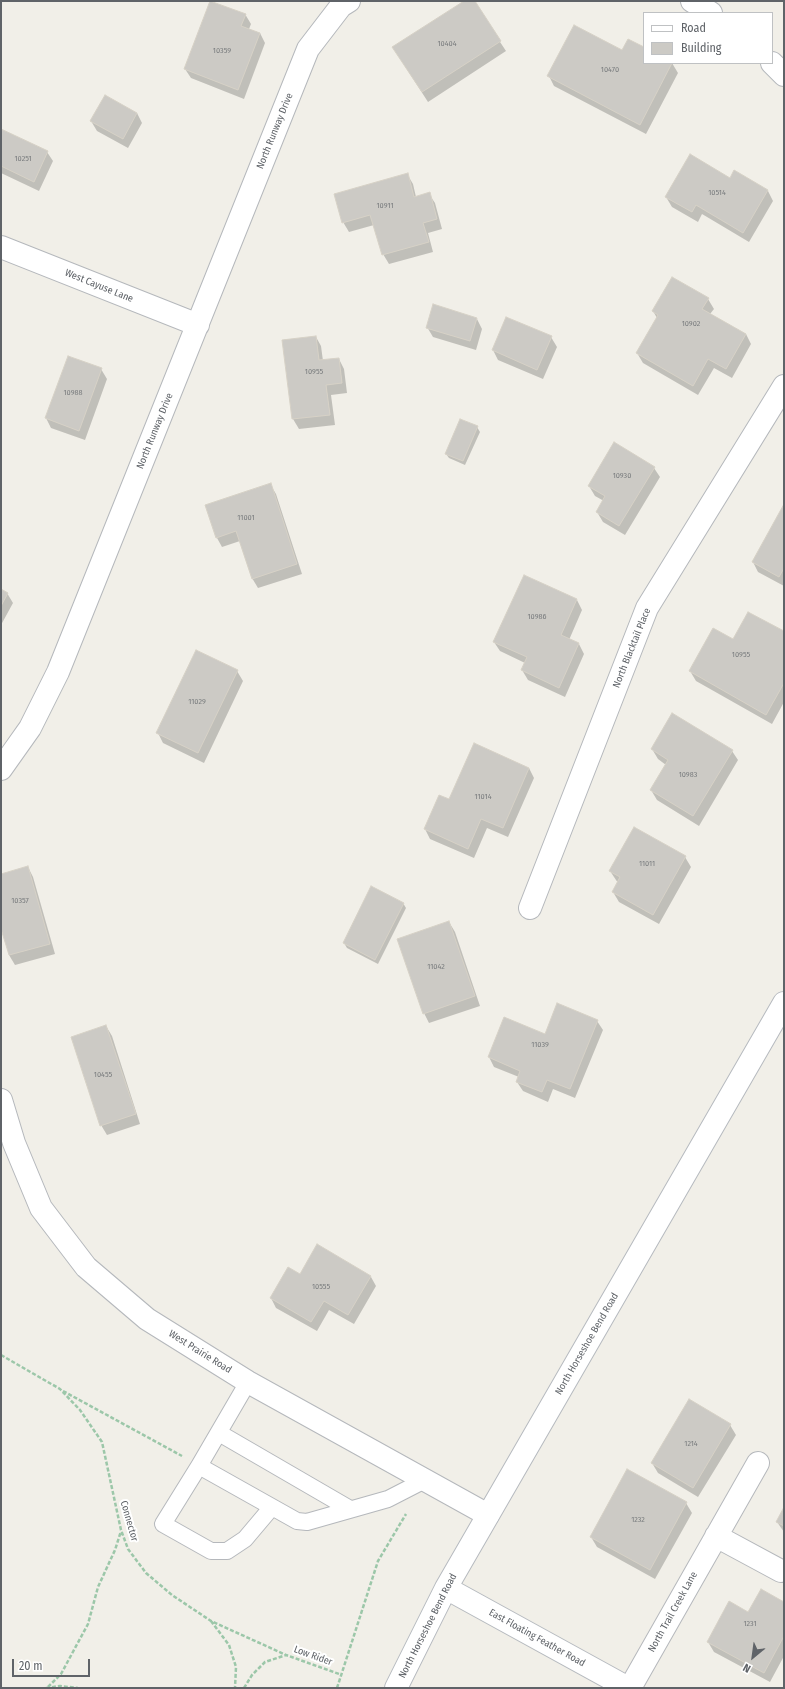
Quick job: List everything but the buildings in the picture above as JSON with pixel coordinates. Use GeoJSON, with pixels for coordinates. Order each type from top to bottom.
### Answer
{"type":"FeatureCollection","features":[{"type":"Feature","properties":{"kind":"street","name":"North Runway Drive"},"geometry":{"type":"LineString","coordinates":[[1,769],[30,728],[58,672],[308,49],[341,6],[349,1]]}},
{"type":"Feature","properties":{"kind":"street"},"geometry":{"type":"LineString","coordinates":[[692,1],[709,12]]}},
{"type":"Feature","properties":{"kind":"street"},"geometry":{"type":"LineString","coordinates":[[773,64],[784,75]]}},
{"type":"Feature","properties":{"kind":"street","name":"West Cayuse Lane"},"geometry":{"type":"LineString","coordinates":[[1,247],[198,325]]}},
{"type":"Feature","properties":{"kind":"street","name":"North Blacktail Place"},"geometry":{"type":"LineString","coordinates":[[530,908],[647,608],[784,386]]}},
{"type":"Feature","properties":{"kind":"street","name":"North Horseshoe Bend Road"},"geometry":{"type":"LineString","coordinates":[[396,1688],[446,1588],[784,1003]]}},
{"type":"Feature","properties":{"kind":"street","name":"West Prairie Road"},"geometry":{"type":"LineString","coordinates":[[1,1100],[14,1143],[42,1208],[86,1267],[147,1318],[248,1382],[488,1515]]}},
{"type":"Feature","properties":{"kind":"street","name":"North Trail Creek Lane"},"geometry":{"type":"LineString","coordinates":[[629,1688],[758,1463]]}},
{"type":"Feature","properties":{"kind":"street"},"geometry":{"type":"LineString","coordinates":[[716,1536],[781,1571]]}},
{"type":"Feature","properties":{"kind":"street","name":"East Floating Feather Road"},"geometry":{"type":"LineString","coordinates":[[446,1588],[629,1688]]}},
{"type":"Feature","properties":{"kind":"lane"},"geometry":{"type":"LineString","coordinates":[[248,1382],[200,1466],[163,1524],[211,1551],[227,1551],[245,1539],[272,1507]]}},
{"type":"Feature","properties":{"kind":"lane"},"geometry":{"type":"LineString","coordinates":[[219,1433],[350,1509]]}},
{"type":"Feature","properties":{"kind":"lane"},"geometry":{"type":"LineString","coordinates":[[200,1466],[297,1521],[307,1522],[388,1499],[425,1480]]}},
{"type":"Feature","properties":{"kind":"path","name":"Connector"},"geometry":{"type":"LineString","coordinates":[[1,1355],[60,1389],[80,1410],[102,1442],[121,1530],[128,1549],[146,1573],[172,1595],[211,1621],[286,1655]]}},
{"type":"Feature","properties":{"kind":"path"},"geometry":{"type":"LineString","coordinates":[[60,1389],[134,1428],[200,1466]]}},
{"type":"Feature","properties":{"kind":"path"},"geometry":{"type":"LineString","coordinates":[[337,1688],[378,1561],[410,1508]]}},
{"type":"Feature","properties":{"kind":"path"},"geometry":{"type":"LineString","coordinates":[[47,1687],[61,1674],[88,1624],[98,1587],[115,1550],[121,1530]]}},
{"type":"Feature","properties":{"kind":"path"},"geometry":{"type":"LineString","coordinates":[[211,1621],[229,1645],[236,1667],[236,1688]]}},
{"type":"Feature","properties":{"kind":"path","name":"Low Rider"},"geometry":{"type":"LineString","coordinates":[[244,1688],[252,1674],[265,1662],[286,1655],[342,1675]]}},
{"type":"Feature","properties":{"kind":"path"},"geometry":{"type":"LineString","coordinates":[[47,1687],[60,1686],[78,1688]]}}]}
